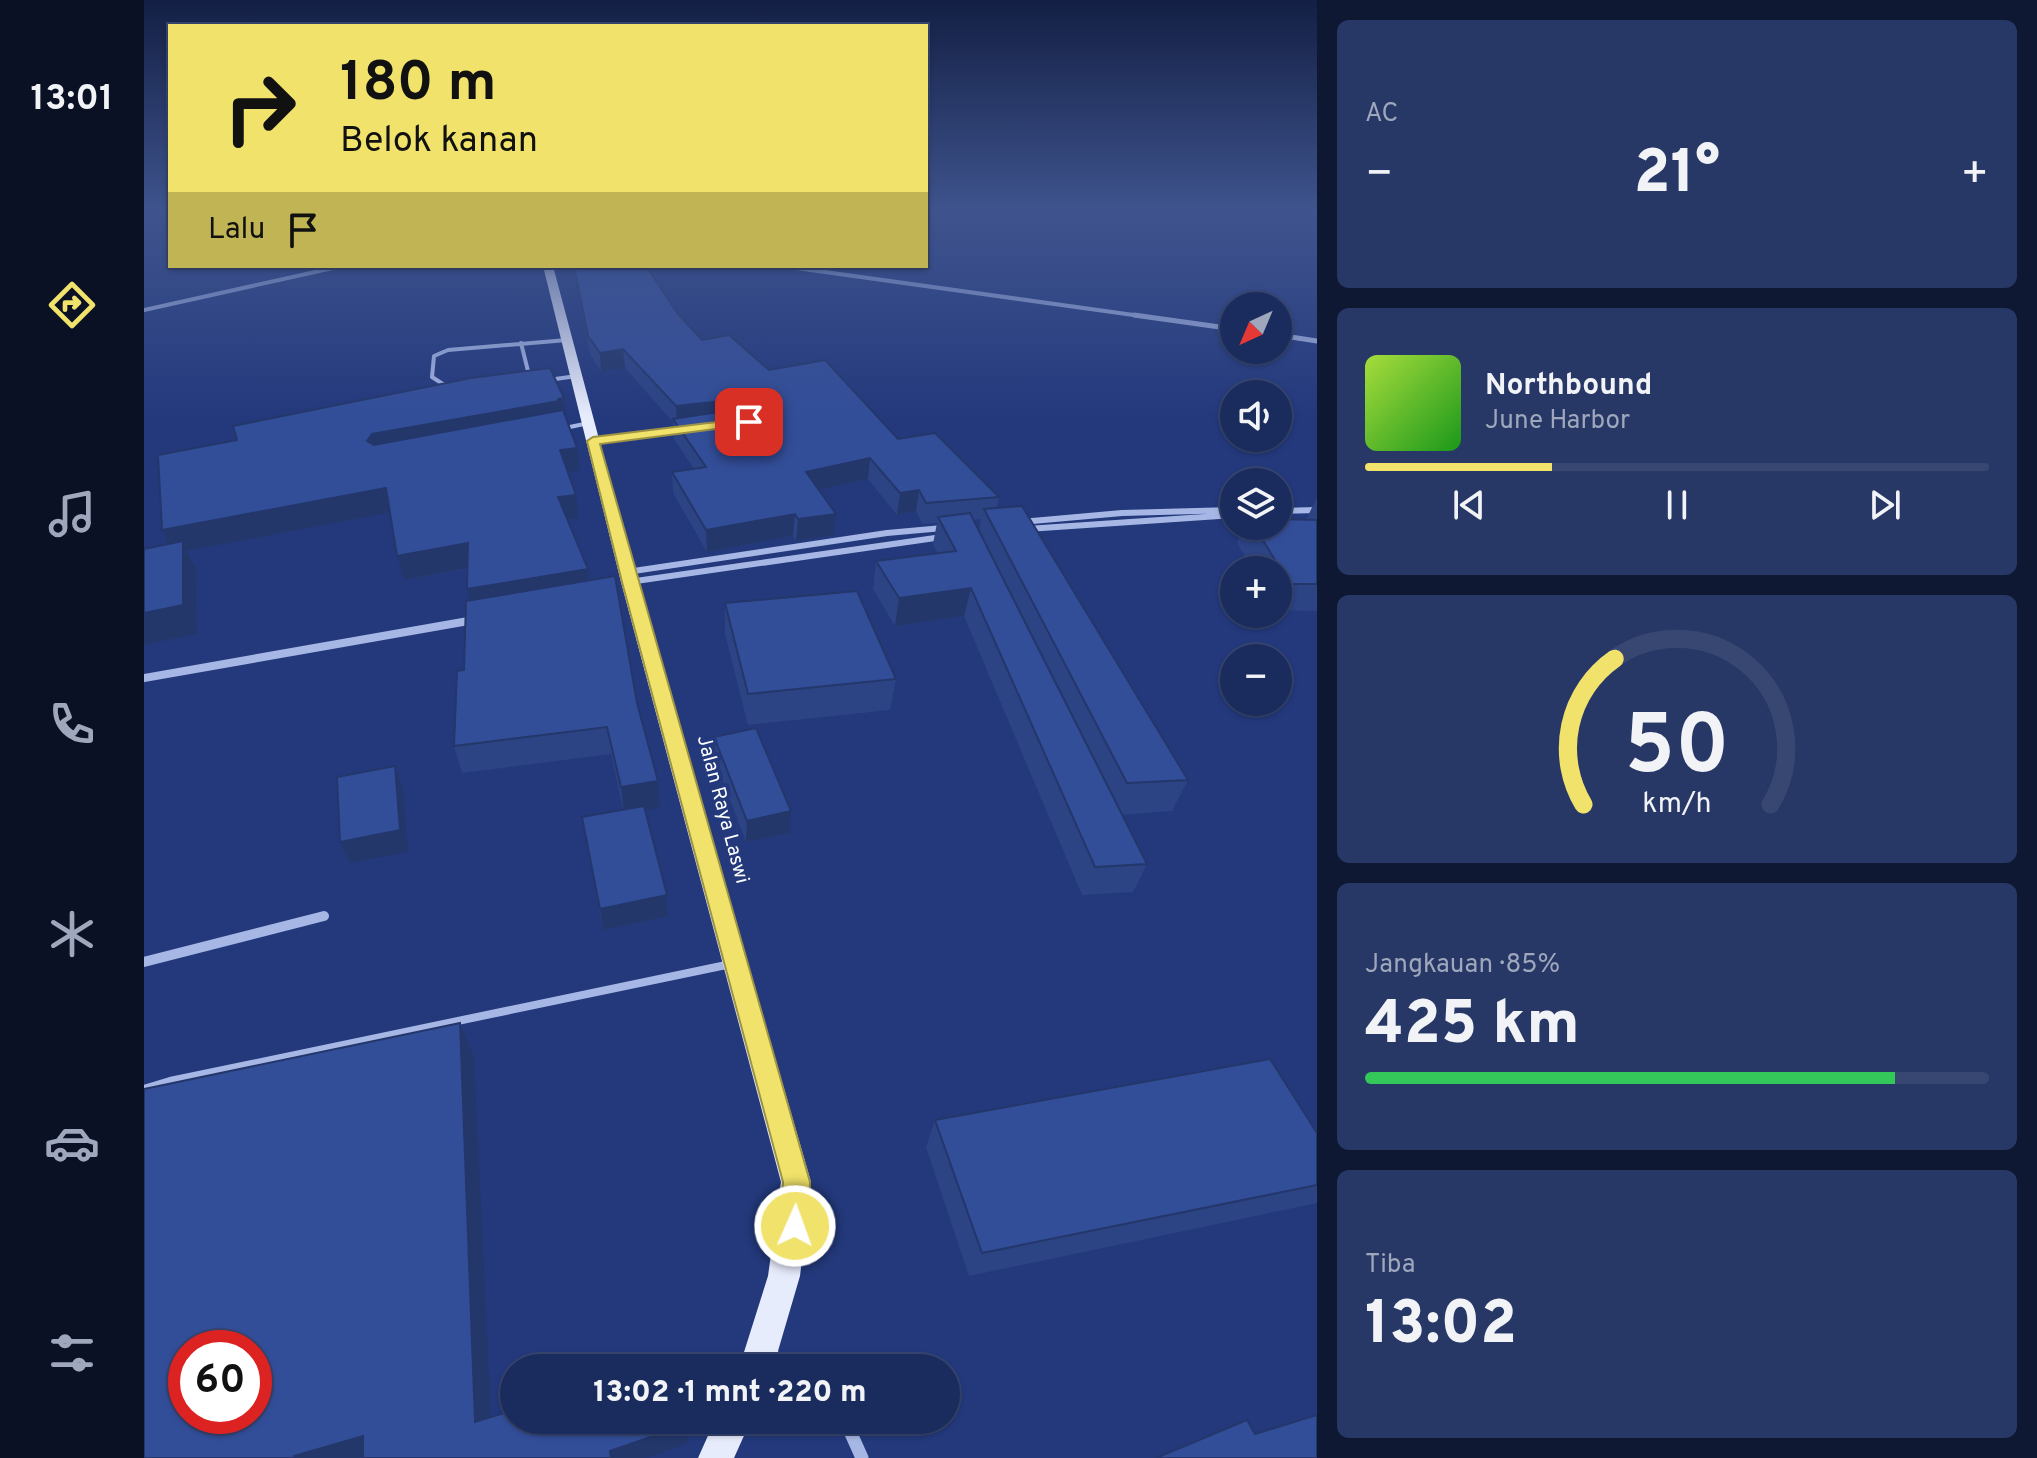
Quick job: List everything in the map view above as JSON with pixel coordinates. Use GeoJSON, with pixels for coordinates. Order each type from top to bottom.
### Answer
{"type":"FeatureCollection","features":[{"type":"Feature","properties":{"kind":"main road","name":"Jalan Raya Laswi"},"geometry":{"type":"LineString","coordinates":[[551,279],[627,585],[796,1182],[795,1226],[761,1354]]}},
{"type":"Feature","properties":{"kind":"main road"},"geometry":{"type":"LineString","coordinates":[[716,1458],[727,1434]]}},
{"type":"Feature","properties":{"kind":"street"},"geometry":{"type":"LineString","coordinates":[[144,310],[283,279]]}},
{"type":"Feature","properties":{"kind":"street"},"geometry":{"type":"LineString","coordinates":[[876,279],[1220,327]]}},
{"type":"Feature","properties":{"kind":"street"},"geometry":{"type":"LineString","coordinates":[[1292,337],[1317,341]]}},
{"type":"Feature","properties":{"kind":"street"},"geometry":{"type":"LineString","coordinates":[[1292,511],[1317,510]]}},
{"type":"Feature","properties":{"kind":"street"},"geometry":{"type":"LineString","coordinates":[[1013,526],[1220,514]]}},
{"type":"Feature","properties":{"kind":"street"},"geometry":{"type":"LineString","coordinates":[[627,585],[887,533],[953,527]]}},
{"type":"Feature","properties":{"kind":"street"},"geometry":{"type":"LineString","coordinates":[[627,585],[945,536]]}},
{"type":"Feature","properties":{"kind":"street"},"geometry":{"type":"LineString","coordinates":[[144,678],[481,618]]}},
{"type":"Feature","properties":{"kind":"street"},"geometry":{"type":"LineString","coordinates":[[144,962],[324,916]]}},
{"type":"Feature","properties":{"kind":"street"},"geometry":{"type":"LineString","coordinates":[[852,1434],[861,1452]]}},
{"type":"Feature","properties":{"kind":"lane"},"geometry":{"type":"LineString","coordinates":[[458,389],[432,377],[434,356],[460,347],[567,340]]}},
{"type":"Feature","properties":{"kind":"lane"},"geometry":{"type":"LineString","coordinates":[[521,343],[531,382]]}},
{"type":"Feature","properties":{"kind":"lane"},"geometry":{"type":"LineString","coordinates":[[546,380],[577,376]]}},
{"type":"Feature","properties":{"kind":"lane"},"geometry":{"type":"LineString","coordinates":[[550,431],[689,429]]}},
{"type":"Feature","properties":{"kind":"lane"},"geometry":{"type":"LineString","coordinates":[[144,1089],[170,1081],[735,963]]}},
{"type":"Feature","properties":{"kind":"building"},"geometry":{"type":"Polygon","coordinates":[[[577,279],[655,279],[678,314],[702,340],[729,335],[769,370],[825,360],[898,439],[935,433],[999,497],[926,503],[919,490],[900,493],[870,458],[806,472],[836,514],[798,519],[795,514],[706,530],[672,472],[706,467],[673,419],[750,407],[754,400],[676,406],[623,349],[600,353],[588,336],[577,279]]]}},
{"type":"Feature","properties":{"kind":"building"},"geometry":{"type":"Polygon","coordinates":[[[550,368],[564,398],[559,401],[372,434],[367,441],[374,445],[563,410],[577,448],[560,450],[576,495],[558,497],[588,569],[467,589],[468,543],[397,556],[386,488],[162,530],[158,455],[237,440],[233,426],[471,378],[550,368]]]}},
{"type":"Feature","properties":{"kind":"building"},"geometry":{"type":"Polygon","coordinates":[[[1022,506],[1188,780],[1127,783],[984,509],[1022,506]]]}},
{"type":"Feature","properties":{"kind":"building"},"geometry":{"type":"Polygon","coordinates":[[[970,513],[1147,864],[1095,867],[971,588],[899,598],[876,561],[956,551],[938,517],[970,513]]]}},
{"type":"Feature","properties":{"kind":"building"},"geometry":{"type":"Polygon","coordinates":[[[1292,519],[1317,520],[1317,584],[1292,584],[1292,556],[1273,556],[1263,540],[1292,540],[1292,519]]]}},
{"type":"Feature","properties":{"kind":"building"},"geometry":{"type":"Polygon","coordinates":[[[183,541],[183,605],[144,613],[144,549],[183,541]]]}},
{"type":"Feature","properties":{"kind":"building"},"geometry":{"type":"Polygon","coordinates":[[[615,576],[637,703],[658,781],[621,787],[607,727],[454,746],[457,671],[464,670],[466,601],[615,576]]]}},
{"type":"Feature","properties":{"kind":"building"},"geometry":{"type":"Polygon","coordinates":[[[857,591],[896,679],[748,694],[725,603],[857,591]]]}},
{"type":"Feature","properties":{"kind":"building"},"geometry":{"type":"Polygon","coordinates":[[[756,728],[791,811],[747,821],[714,737],[756,728]]]}},
{"type":"Feature","properties":{"kind":"building"},"geometry":{"type":"Polygon","coordinates":[[[395,766],[400,830],[340,842],[337,777],[395,766]]]}},
{"type":"Feature","properties":{"kind":"building"},"geometry":{"type":"Polygon","coordinates":[[[644,806],[667,895],[600,909],[582,817],[644,806]]]}},
{"type":"Feature","properties":{"kind":"building"},"geometry":{"type":"Polygon","coordinates":[[[460,1023],[475,1422],[500,1414],[500,1434],[659,1434],[610,1451],[611,1458],[363,1458],[363,1436],[294,1458],[144,1458],[144,1089],[460,1023]]]}},
{"type":"Feature","properties":{"kind":"building"},"geometry":{"type":"Polygon","coordinates":[[[1270,1059],[1317,1133],[1317,1185],[982,1253],[935,1120],[1270,1059]]]}},
{"type":"Feature","properties":{"kind":"building"},"geometry":{"type":"Polygon","coordinates":[[[1317,1415],[1317,1458],[1156,1458],[1247,1420],[1255,1434],[1317,1415]]]}},
{"type":"Feature","properties":{"kind":"route"},"geometry":{"type":"LineString","coordinates":[[749,422],[593,441],[629,582],[796,1182],[795,1226]]}}]}
